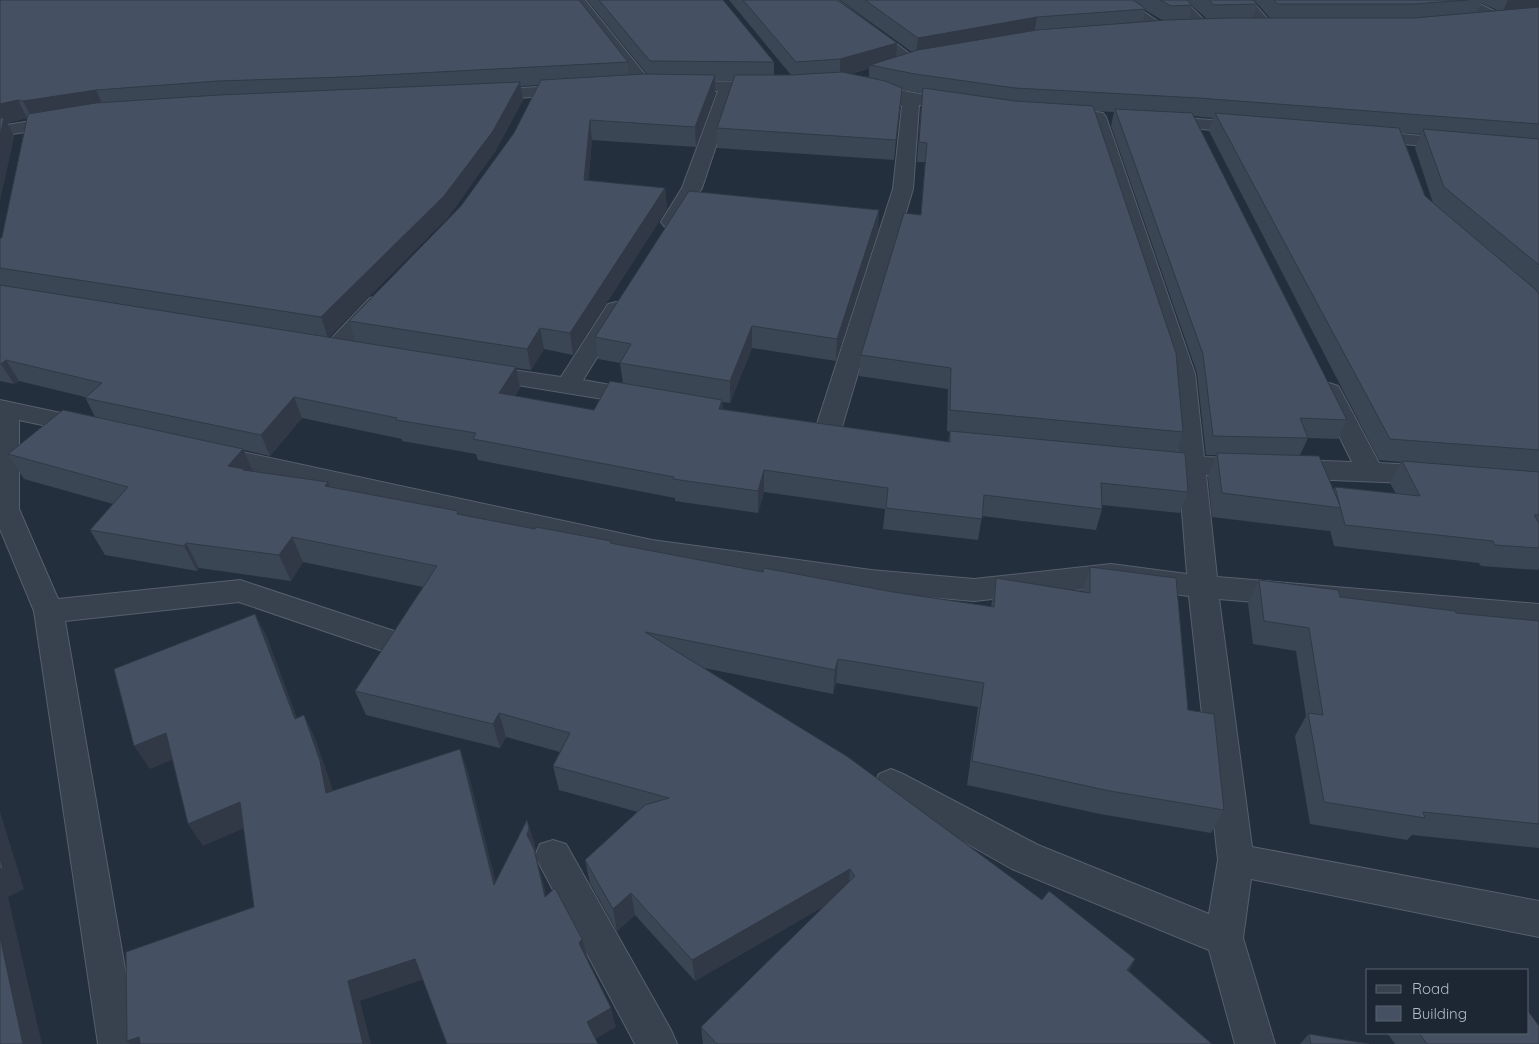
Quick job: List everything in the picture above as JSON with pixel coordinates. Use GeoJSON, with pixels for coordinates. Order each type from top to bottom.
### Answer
{"type":"FeatureCollection","features":[{"type":"Feature","properties":{"kind":"street"},"geometry":{"type":"LineString","coordinates":[[577,0],[645,86]]}},
{"type":"Feature","properties":{"kind":"street"},"geometry":{"type":"LineString","coordinates":[[829,0],[839,10],[913,62]]}},
{"type":"Feature","properties":{"kind":"street"},"geometry":{"type":"LineString","coordinates":[[1116,0],[1163,30]]}},
{"type":"Feature","properties":{"kind":"street"},"geometry":{"type":"LineString","coordinates":[[1176,0],[1205,29]]}},
{"type":"Feature","properties":{"kind":"street"},"geometry":{"type":"LineString","coordinates":[[1243,0],[1268,28]]}},
{"type":"Feature","properties":{"kind":"street"},"geometry":{"type":"LineString","coordinates":[[1459,0],[1500,19]]}},
{"type":"Feature","properties":{"kind":"street"},"geometry":{"type":"LineString","coordinates":[[1472,22],[1520,18]]}},
{"type":"Feature","properties":{"kind":"street"},"geometry":{"type":"LineString","coordinates":[[1250,28],[1285,27]]}},
{"type":"Feature","properties":{"kind":"street"},"geometry":{"type":"LineString","coordinates":[[1133,33],[1222,28]]}},
{"type":"Feature","properties":{"kind":"street"},"geometry":{"type":"LineString","coordinates":[[896,67],[929,60]]}},
{"type":"Feature","properties":{"kind":"street"},"geometry":{"type":"LineString","coordinates":[[849,84],[877,84],[972,108]]}},
{"type":"Feature","properties":{"kind":"street"},"geometry":{"type":"LineString","coordinates":[[828,429],[903,189],[911,103],[877,84]]}},
{"type":"Feature","properties":{"kind":"street"},"geometry":{"type":"LineString","coordinates":[[625,88],[645,86],[782,87]]}},
{"type":"Feature","properties":{"kind":"street"},"geometry":{"type":"LineString","coordinates":[[661,238],[692,188],[728,86]]}},
{"type":"Feature","properties":{"kind":"street"},"geometry":{"type":"LineString","coordinates":[[467,96],[533,101],[586,90]]}},
{"type":"Feature","properties":{"kind":"street"},"geometry":{"type":"LineString","coordinates":[[1097,117],[1182,374],[1203,587],[1236,860],[1224,938],[1255,1044]]}},
{"type":"Feature","properties":{"kind":"street"},"geometry":{"type":"LineString","coordinates":[[0,131],[25,135],[75,119]]}},
{"type":"Feature","properties":{"kind":"street"},"geometry":{"type":"LineString","coordinates":[[1145,120],[1198,132],[1263,129]]}},
{"type":"Feature","properties":{"kind":"street"},"geometry":{"type":"LineString","coordinates":[[1351,135],[1403,147],[1470,145]]}},
{"type":"Feature","properties":{"kind":"street"},"geometry":{"type":"LineString","coordinates":[[364,353],[325,347],[389,292]]}},
{"type":"Feature","properties":{"kind":"street"},"geometry":{"type":"LineString","coordinates":[[567,386],[624,295]]}},
{"type":"Feature","properties":{"kind":"street"},"geometry":{"type":"LineString","coordinates":[[460,369],[665,401]]}},
{"type":"Feature","properties":{"kind":"street"},"geometry":{"type":"LineString","coordinates":[[1320,372],[1369,470]]}},
{"type":"Feature","properties":{"kind":"street"},"geometry":{"type":"LineString","coordinates":[[114,433],[4,408],[6,509],[48,611],[118,1044]]}},
{"type":"Feature","properties":{"kind":"street"},"geometry":{"type":"LineString","coordinates":[[193,450],[652,550],[862,580],[974,590],[1111,575],[1203,587],[1539,615]]}},
{"type":"Feature","properties":{"kind":"street"},"geometry":{"type":"LineString","coordinates":[[1123,459],[1192,466],[1369,470],[1454,476]]}},
{"type":"Feature","properties":{"kind":"street"},"geometry":{"type":"LineString","coordinates":[[48,611],[240,591],[386,640]]}},
{"type":"Feature","properties":{"kind":"street"},"geometry":{"type":"LineString","coordinates":[[891,784],[1025,857],[1224,938]]}},
{"type":"Feature","properties":{"kind":"street"},"geometry":{"type":"LineString","coordinates":[[552,856],[657,1044]]}},
{"type":"Feature","properties":{"kind":"street"},"geometry":{"type":"LineString","coordinates":[[1236,860],[1539,919]]}},
{"type":"Feature","properties":{"kind":"building"},"geometry":{"type":"Polygon","coordinates":[[[0,0],[579,0],[628,62],[343,77],[218,81],[96,90],[0,104],[0,0]]]}},
{"type":"Feature","properties":{"kind":"building"},"geometry":{"type":"Polygon","coordinates":[[[599,0],[723,0],[774,62],[650,61],[599,0]]]}},
{"type":"Feature","properties":{"kind":"building"},"geometry":{"type":"Polygon","coordinates":[[[743,0],[837,0],[897,43],[840,59],[796,62],[743,0]]]}},
{"type":"Feature","properties":{"kind":"building"},"geometry":{"type":"Polygon","coordinates":[[[865,0],[1133,0],[1146,9],[1037,17],[918,38],[865,0]]]}},
{"type":"Feature","properties":{"kind":"building"},"geometry":{"type":"Polygon","coordinates":[[[1160,0],[1187,0],[1192,5],[1171,6],[1160,0]]]}},
{"type":"Feature","properties":{"kind":"building"},"geometry":{"type":"Polygon","coordinates":[[[1209,0],[1253,0],[1257,4],[1214,5],[1209,0]]]}},
{"type":"Feature","properties":{"kind":"building"},"geometry":{"type":"Polygon","coordinates":[[[1274,0],[1468,0],[1414,4],[1278,4],[1274,0]]]}},
{"type":"Feature","properties":{"kind":"building"},"geometry":{"type":"Polygon","coordinates":[[[1539,7],[1539,124],[1199,98],[1015,88],[915,74],[870,65],[918,50],[1037,30],[1167,20],[1227,18],[1414,18],[1539,7]]]}},
{"type":"Feature","properties":{"kind":"building"},"geometry":{"type":"Polygon","coordinates":[[[842,72],[885,81],[902,88],[896,140],[717,128],[735,75],[791,75],[842,72]]]}},
{"type":"Feature","properties":{"kind":"building"},"geometry":{"type":"Polygon","coordinates":[[[644,74],[715,75],[695,127],[590,120],[584,180],[665,188],[570,333],[540,328],[527,349],[349,321],[461,206],[514,133],[541,80],[644,74]]]}},
{"type":"Feature","properties":{"kind":"building"},"geometry":{"type":"Polygon","coordinates":[[[520,82],[493,131],[444,196],[321,317],[0,268],[0,239],[2,237],[28,114],[96,103],[219,95],[520,82]]]}},
{"type":"Feature","properties":{"kind":"building"},"geometry":{"type":"Polygon","coordinates":[[[923,88],[1015,101],[1093,106],[1176,353],[1183,432],[950,410],[951,368],[861,355],[904,213],[921,215],[927,143],[919,142],[923,88]]]}},
{"type":"Feature","properties":{"kind":"building"},"geometry":{"type":"Polygon","coordinates":[[[1115,109],[1192,113],[1347,420],[1300,418],[1308,438],[1213,436],[1203,354],[1115,109]]]}},
{"type":"Feature","properties":{"kind":"building"},"geometry":{"type":"Polygon","coordinates":[[[1215,113],[1399,128],[1425,196],[1539,294],[1539,450],[1390,439],[1215,113]]]}},
{"type":"Feature","properties":{"kind":"building"},"geometry":{"type":"Polygon","coordinates":[[[0,118],[4,118],[0,136],[0,118]]]}},
{"type":"Feature","properties":{"kind":"building"},"geometry":{"type":"Polygon","coordinates":[[[1423,129],[1539,139],[1539,265],[1444,187],[1423,129]]]}},
{"type":"Feature","properties":{"kind":"building"},"geometry":{"type":"Polygon","coordinates":[[[689,191],[879,210],[837,339],[752,326],[730,381],[620,363],[631,344],[595,337],[689,191]]]}},
{"type":"Feature","properties":{"kind":"building"},"geometry":{"type":"Polygon","coordinates":[[[0,285],[516,367],[499,393],[594,410],[610,381],[722,400],[719,409],[950,442],[950,431],[1185,453],[1188,492],[1101,483],[1102,509],[984,495],[982,519],[886,508],[888,488],[764,470],[758,491],[673,479],[674,477],[473,439],[476,433],[396,420],[397,418],[294,397],[261,435],[85,398],[102,383],[6,360],[1,364],[0,285]]]}},
{"type":"Feature","properties":{"kind":"building"},"geometry":{"type":"Polygon","coordinates":[[[63,410],[243,449],[228,466],[243,470],[328,482],[325,486],[458,511],[457,514],[611,541],[610,543],[763,572],[764,568],[893,592],[994,607],[996,578],[1090,593],[1090,567],[1176,578],[1188,710],[1214,714],[1224,810],[1110,791],[972,761],[984,683],[838,659],[835,670],[645,632],[848,757],[1042,900],[1049,891],[1135,959],[1127,970],[1212,1044],[717,1044],[701,1027],[855,876],[850,869],[692,960],[631,893],[613,909],[585,860],[645,805],[669,798],[553,766],[570,733],[499,713],[493,724],[355,691],[437,566],[292,537],[279,555],[186,543],[184,546],[90,530],[128,487],[8,454],[63,410]]]}},
{"type":"Feature","properties":{"kind":"building"},"geometry":{"type":"Polygon","coordinates":[[[1217,453],[1319,456],[1341,508],[1222,493],[1217,453]]]}},
{"type":"Feature","properties":{"kind":"building"},"geometry":{"type":"Polygon","coordinates":[[[1402,461],[1539,472],[1539,515],[1534,515],[1539,523],[1539,548],[1495,545],[1493,541],[1345,525],[1335,487],[1420,496],[1402,461]]]}},
{"type":"Feature","properties":{"kind":"building"},"geometry":{"type":"Polygon","coordinates":[[[1259,580],[1338,590],[1340,597],[1455,611],[1456,613],[1539,621],[1539,824],[1423,812],[1425,818],[1324,802],[1308,713],[1323,715],[1309,628],[1264,621],[1259,580]]]}},
{"type":"Feature","properties":{"kind":"building"},"geometry":{"type":"Polygon","coordinates":[[[255,614],[295,719],[304,715],[320,761],[326,793],[460,749],[494,885],[527,820],[529,828],[527,835],[534,849],[545,897],[555,888],[582,939],[579,943],[611,1008],[587,1022],[598,1044],[447,1044],[415,959],[348,981],[363,1044],[140,1044],[139,1037],[127,1041],[126,952],[254,907],[240,802],[188,824],[166,733],[134,746],[114,669],[255,614]]]}},
{"type":"Feature","properties":{"kind":"building"},"geometry":{"type":"Polygon","coordinates":[[[0,858],[3,868],[0,869],[0,858]]]}},
{"type":"Feature","properties":{"kind":"building"},"geometry":{"type":"Polygon","coordinates":[[[0,937],[23,1044],[0,1044],[0,937]]]}},
{"type":"Feature","properties":{"kind":"building"},"geometry":{"type":"Polygon","coordinates":[[[1529,1012],[1539,1026],[1539,1044],[1427,1044],[1420,1034],[1529,1034],[1529,1012]]]}},
{"type":"Feature","properties":{"kind":"building"},"geometry":{"type":"Polygon","coordinates":[[[1309,1034],[1369,1044],[1311,1044],[1309,1034]]]}}]}
